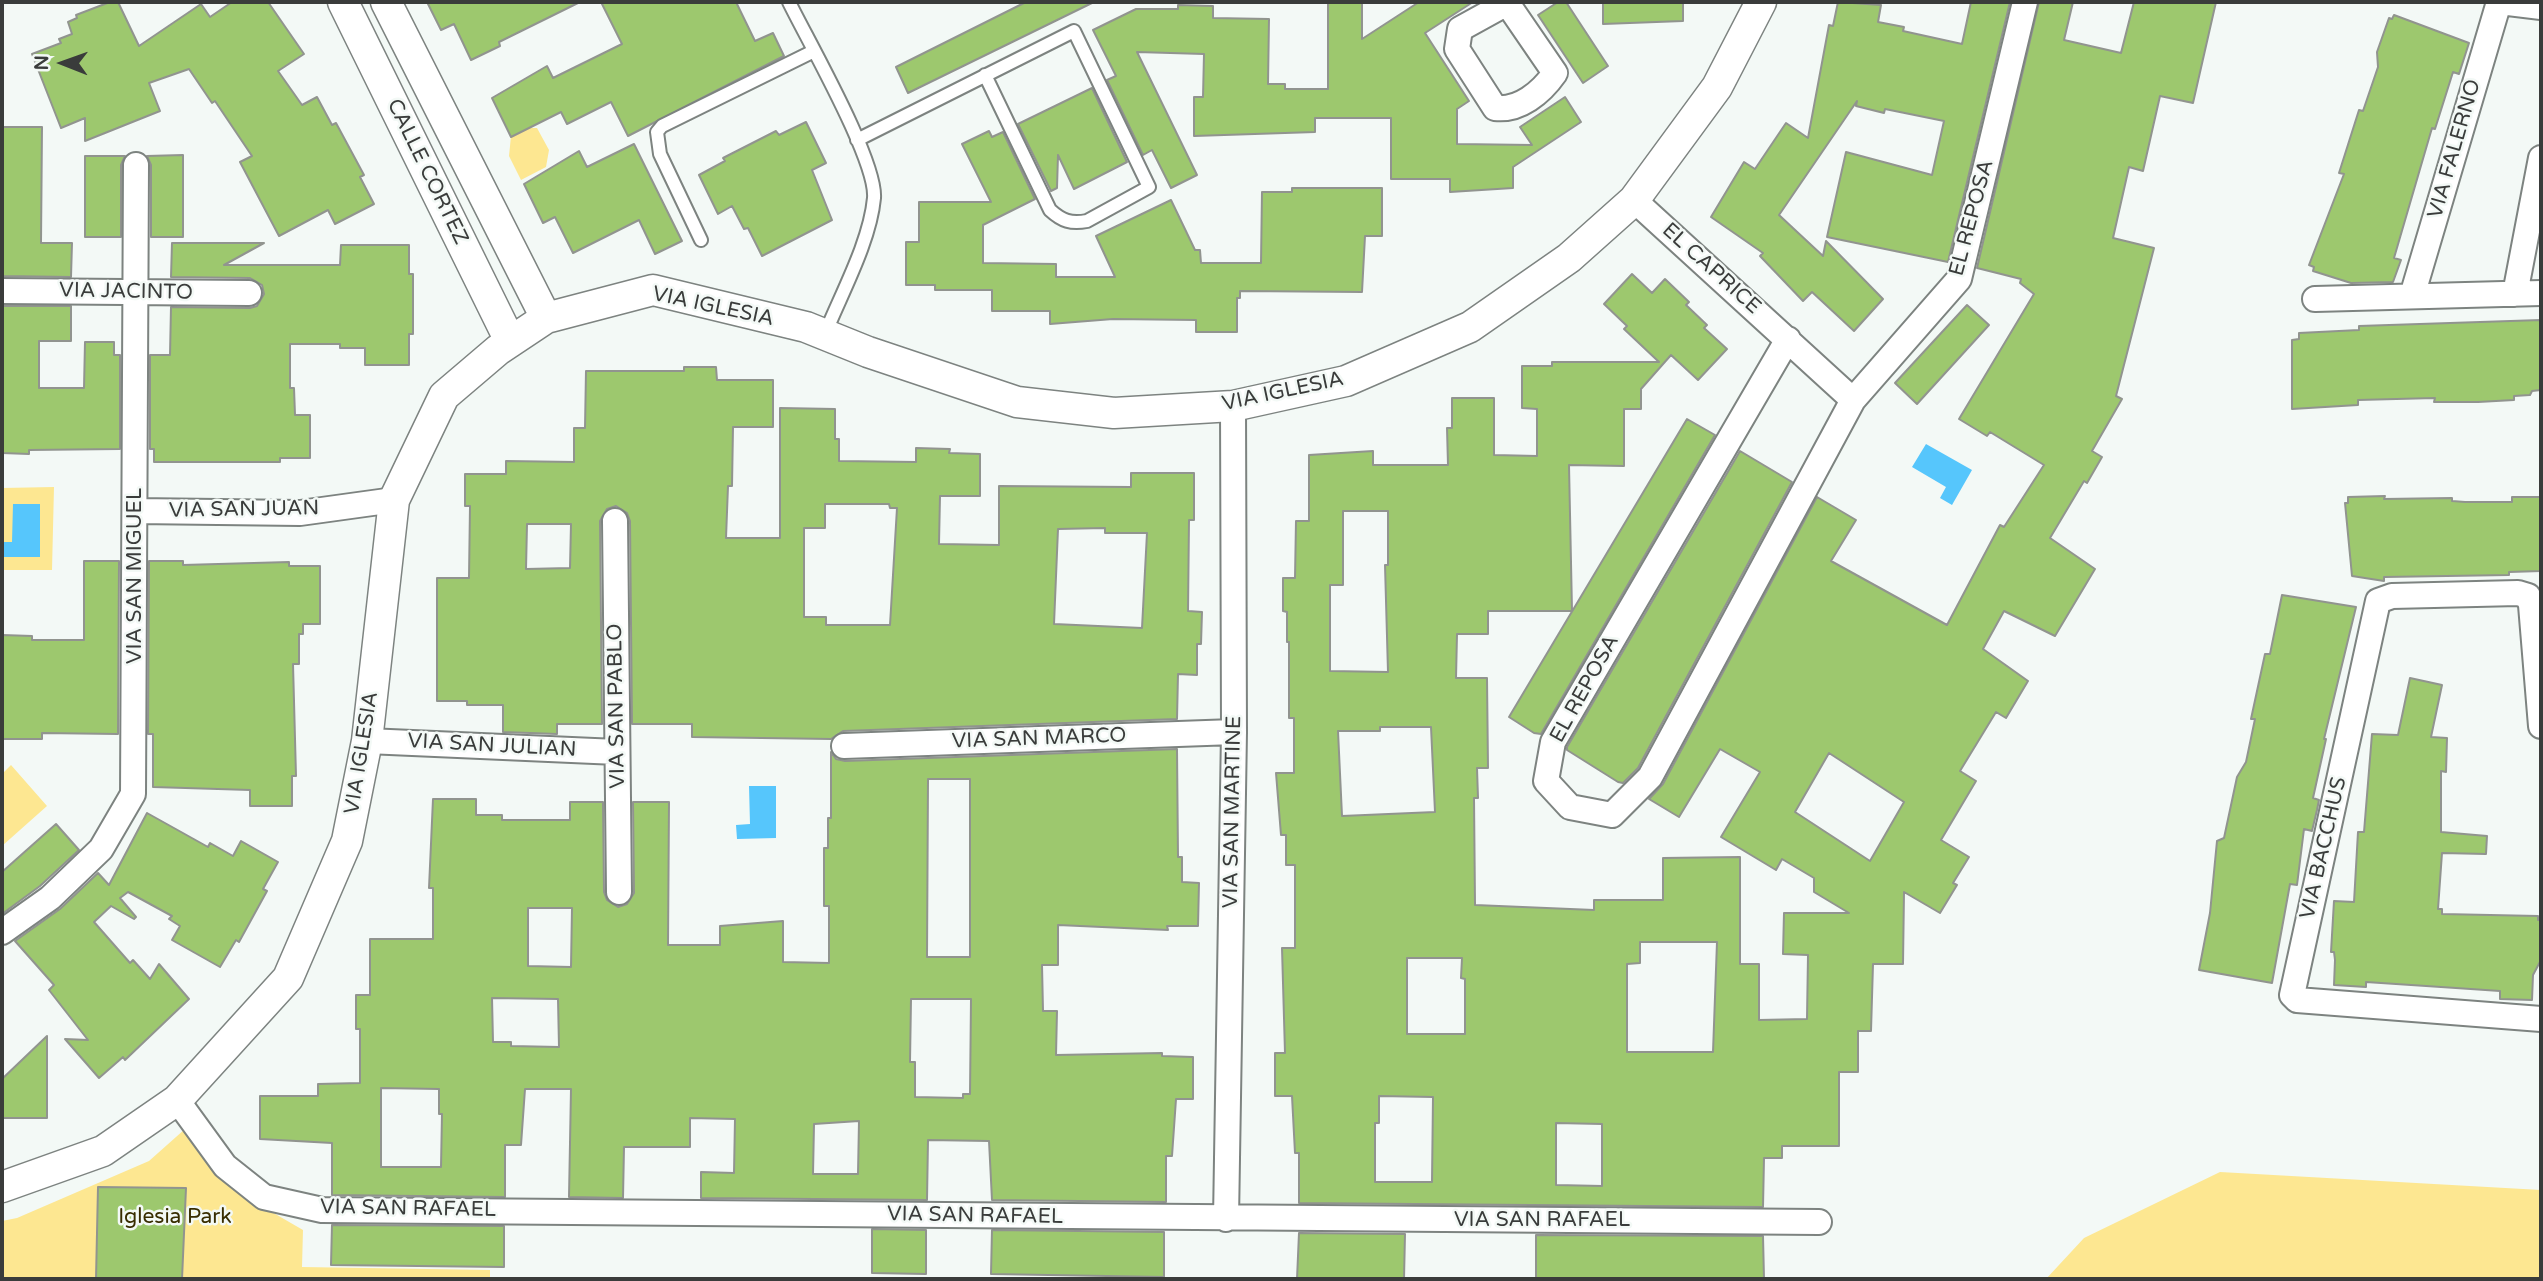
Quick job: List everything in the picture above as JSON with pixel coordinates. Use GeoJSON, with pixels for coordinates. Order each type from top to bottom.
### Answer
{"type":"FeatureCollection","features":[{"type":"Feature","properties":{"kind":"street","name":"CALLE CORTEZ"},"geometry":{"type":"LineString","coordinates":[[343,2],[510,341]]}},
{"type":"Feature","properties":{"kind":"street","name":"CALLE CORTEZ"},"geometry":{"type":"LineString","coordinates":[[386,2],[546,318]]}},
{"type":"Feature","properties":{"kind":"street"},"geometry":{"type":"LineString","coordinates":[[1508,2],[1555,73],[1545,87],[1510,110],[1494,108],[1457,49],[1460,29],[1508,2]]}},
{"type":"Feature","properties":{"kind":"street","name":"VIA IGLESIA"},"geometry":{"type":"LineString","coordinates":[[2,1187],[103,1151],[177,1100],[288,978],[347,841],[367,741],[394,500],[444,396],[510,341],[546,318],[653,290],[825,335],[1017,402],[1114,413],[1233,406],[1346,381],[1470,327],[1569,258],[1634,200],[1717,87],[1761,2]]}},
{"type":"Feature","properties":{"kind":"street","name":"EL REPOSA"},"geometry":{"type":"LineString","coordinates":[[1788,339],[1553,742],[1546,781],[1570,807],[1612,815],[1650,777],[1853,400],[1959,279],[2025,2]]}},
{"type":"Feature","properties":{"kind":"street","name":"VIA FALERNO"},"geometry":{"type":"LineString","coordinates":[[2412,296],[2499,2],[2541,8]]}},
{"type":"Feature","properties":{"kind":"street"},"geometry":{"type":"LineString","coordinates":[[2515,294],[2541,158]]}},
{"type":"Feature","properties":{"kind":"street","name":"VIA SAN MIGUEL"},"geometry":{"type":"LineString","coordinates":[[2,932],[50,898],[101,849],[132,794],[136,510],[136,164]]}},
{"type":"Feature","properties":{"kind":"street","name":"EL CAPRICE"},"geometry":{"type":"LineString","coordinates":[[1634,200],[1788,339]]}},
{"type":"Feature","properties":{"kind":"street","name":"VIA JACINTO"},"geometry":{"type":"LineString","coordinates":[[2,291],[249,293]]}},
{"type":"Feature","properties":{"kind":"street"},"geometry":{"type":"LineString","coordinates":[[2315,299],[2541,293]]}},
{"type":"Feature","properties":{"kind":"street"},"geometry":{"type":"LineString","coordinates":[[1788,339],[1853,400]]}},
{"type":"Feature","properties":{"kind":"street","name":"VIA SAN MARTINE"},"geometry":{"type":"LineString","coordinates":[[1226,1219],[1234,732],[1233,406]]}},
{"type":"Feature","properties":{"kind":"street","name":"VIA SAN JUAN"},"geometry":{"type":"LineString","coordinates":[[136,510],[300,513],[394,500]]}},
{"type":"Feature","properties":{"kind":"street","name":"VIA SAN PABLO"},"geometry":{"type":"LineString","coordinates":[[615,521],[619,892]]}},
{"type":"Feature","properties":{"kind":"street","name":"VIA BACCHUS"},"geometry":{"type":"LineString","coordinates":[[2541,726],[2531,605],[2534,595],[2392,596],[2378,601],[2291,995],[2297,1000],[2541,1019]]}},
{"type":"Feature","properties":{"kind":"street","name":"VIA SAN MARCO"},"geometry":{"type":"LineString","coordinates":[[844,746],[1234,732]]}},
{"type":"Feature","properties":{"kind":"street","name":"VIA SAN JULIAN"},"geometry":{"type":"LineString","coordinates":[[367,741],[617,752]]}},
{"type":"Feature","properties":{"kind":"street","name":"VIA SAN RAFAEL"},"geometry":{"type":"LineString","coordinates":[[177,1100],[226,1166],[264,1197],[322,1210],[1819,1222]]}},
{"type":"Feature","properties":{"kind":"lane"},"geometry":{"type":"LineString","coordinates":[[789,2],[857,140],[873,181],[872,211],[825,335]]}},
{"type":"Feature","properties":{"kind":"lane"},"geometry":{"type":"LineString","coordinates":[[857,140],[985,75],[1074,31],[1149,187],[1087,221],[1077,223],[1060,219],[1050,210],[985,75]]}},
{"type":"Feature","properties":{"kind":"lane"},"geometry":{"type":"LineString","coordinates":[[701,240],[660,154],[657,132],[662,126],[814,51]]}},
{"type":"Feature","properties":{"kind":"green space"},"geometry":{"type":"Polygon","coordinates":[[[526,128],[537,128],[549,150],[546,167],[521,180],[509,156],[511,136],[526,128]]]}},
{"type":"Feature","properties":{"kind":"green space"},"geometry":{"type":"Polygon","coordinates":[[[54,487],[52,570],[2,570],[2,488],[54,487]]]}},
{"type":"Feature","properties":{"kind":"green space"},"geometry":{"type":"Polygon","coordinates":[[[11,765],[47,806],[2,846],[2,774],[11,765]]]}},
{"type":"Feature","properties":{"kind":"green space","name":"Iglesia Park"},"geometry":{"type":"Polygon","coordinates":[[[185,1129],[232,1189],[303,1230],[302,1267],[490,1270],[490,1279],[2,1279],[2,1221],[17,1218],[149,1161],[185,1129]]]}},
{"type":"Feature","properties":{"kind":"green space"},"geometry":{"type":"Polygon","coordinates":[[[2220,1172],[2541,1190],[2541,1279],[2046,1279],[2084,1238],[2220,1172]]]}},
{"type":"Feature","properties":{"kind":"water"},"geometry":{"type":"Polygon","coordinates":[[[1926,444],[1972,470],[1952,505],[1940,498],[1946,487],[1912,467],[1926,444]]]}},
{"type":"Feature","properties":{"kind":"water"},"geometry":{"type":"Polygon","coordinates":[[[13,504],[40,504],[40,557],[2,557],[2,542],[12,542],[13,504]]]}},
{"type":"Feature","properties":{"kind":"water"},"geometry":{"type":"Polygon","coordinates":[[[749,786],[776,786],[776,838],[737,839],[736,825],[750,824],[749,786]]]}},
{"type":"Feature","properties":{"kind":"building"},"geometry":{"type":"Polygon","coordinates":[[[110,2],[118,2],[139,46],[201,4],[210,17],[232,2],[268,2],[304,54],[278,71],[302,105],[317,97],[332,125],[336,123],[364,175],[360,177],[374,204],[335,224],[328,210],[279,236],[240,162],[252,156],[215,101],[212,103],[189,69],[149,83],[160,111],[85,141],[85,118],[61,128],[32,54],[61,43],[59,39],[72,34],[68,22],[77,18],[76,15],[110,2]]]}},
{"type":"Feature","properties":{"kind":"building"},"geometry":{"type":"Polygon","coordinates":[[[427,2],[580,2],[499,42],[500,46],[471,60],[454,24],[441,30],[427,2]]]}},
{"type":"Feature","properties":{"kind":"building"},"geometry":{"type":"Polygon","coordinates":[[[601,2],[736,2],[755,41],[773,33],[784,56],[628,136],[611,102],[567,124],[561,112],[511,137],[492,98],[547,66],[553,78],[622,44],[601,2]]]}},
{"type":"Feature","properties":{"kind":"building"},"geometry":{"type":"Polygon","coordinates":[[[1026,2],[1094,2],[908,93],[896,67],[1026,2]]]}},
{"type":"Feature","properties":{"kind":"building"},"geometry":{"type":"Polygon","coordinates":[[[1328,2],[1362,2],[1362,39],[1419,2],[1473,2],[1425,33],[1469,101],[1457,109],[1457,144],[1532,145],[1520,127],[1565,97],[1581,122],[1513,167],[1513,188],[1450,192],[1450,179],[1391,179],[1391,118],[1315,118],[1315,132],[1194,136],[1194,97],[1203,97],[1204,54],[1137,52],[1197,175],[1171,188],[1152,150],[1143,155],[1107,80],[1116,76],[1093,30],[1136,9],[1178,9],[1178,5],[1213,6],[1213,18],[1269,19],[1268,84],[1285,84],[1285,89],[1328,89],[1328,2]]]}},
{"type":"Feature","properties":{"kind":"building"},"geometry":{"type":"Polygon","coordinates":[[[1558,2],[1566,2],[1608,66],[1583,83],[1538,15],[1558,2]]]}},
{"type":"Feature","properties":{"kind":"building"},"geometry":{"type":"Polygon","coordinates":[[[1603,2],[1683,2],[1683,21],[1603,24],[1603,2]]]}},
{"type":"Feature","properties":{"kind":"building"},"geometry":{"type":"Polygon","coordinates":[[[1838,2],[1881,5],[1878,22],[1904,27],[1903,31],[1962,44],[1971,2],[2010,2],[1948,262],[1827,237],[1846,152],[1932,175],[1944,121],[1885,109],[1884,113],[1856,106],[1857,101],[1779,215],[1823,256],[1826,241],[1883,299],[1854,331],[1812,292],[1803,301],[1760,256],[1763,253],[1711,217],[1744,162],[1755,169],[1786,123],[1808,138],[1829,25],[1833,26],[1838,2]]]}},
{"type":"Feature","properties":{"kind":"building"},"geometry":{"type":"Polygon","coordinates":[[[2039,2],[2073,2],[2064,40],[2121,53],[2134,2],[2216,2],[2193,103],[2160,96],[2143,171],[2129,167],[2113,238],[2154,248],[2116,396],[2122,399],[2092,451],[2102,457],[2087,483],[2084,481],[2050,538],[2095,569],[2055,636],[2004,611],[1983,649],[2028,681],[2006,718],[1996,712],[1960,771],[1976,781],[1941,840],[1969,857],[1953,883],[1957,885],[1940,913],[1904,892],[1903,964],[1873,964],[1871,1031],[1858,1031],[1858,1072],[1839,1072],[1839,1146],[1782,1146],[1782,1158],[1764,1158],[1763,1207],[1299,1203],[1299,1153],[1295,1153],[1292,1096],[1275,1096],[1275,1053],[1285,1053],[1282,948],[1295,948],[1295,865],[1286,865],[1286,835],[1281,835],[1276,773],[1294,773],[1294,718],[1289,718],[1289,642],[1287,612],[1283,611],[1283,578],[1295,578],[1296,521],[1309,521],[1309,455],[1373,451],[1373,465],[1448,465],[1447,428],[1452,428],[1452,398],[1494,398],[1494,455],[1537,456],[1537,409],[1522,408],[1522,366],[1552,366],[1552,362],[1659,362],[1624,329],[1627,326],[1604,304],[1632,274],[1652,293],[1665,279],[1689,302],[1686,305],[1707,325],[1704,328],[1727,349],[1698,380],[1671,355],[1641,389],[1641,409],[1624,409],[1624,466],[1569,465],[1572,611],[1488,611],[1488,634],[1457,634],[1456,678],[1487,678],[1488,768],[1477,768],[1478,798],[1474,798],[1475,905],[1594,910],[1594,900],[1663,900],[1663,858],[1740,857],[1740,964],[1759,964],[1759,1020],[1807,1019],[1808,955],[1783,954],[1784,913],[1849,913],[1814,892],[1814,878],[1782,859],[1776,870],[1721,837],[1760,772],[1720,749],[1679,817],[1649,799],[1663,784],[1817,497],[1856,520],[1831,561],[1947,625],[2000,525],[2004,527],[2044,465],[1990,432],[1987,436],[1959,419],[2034,294],[2020,283],[2021,279],[1977,268],[2039,2]],[[1343,511],[1343,585],[1330,585],[1330,671],[1388,672],[1385,565],[1388,565],[1388,511],[1343,511]],[[1380,727],[1380,731],[1338,731],[1342,816],[1435,812],[1431,727],[1380,727]],[[1829,753],[1795,812],[1870,861],[1904,802],[1829,753]],[[1640,942],[1640,963],[1627,964],[1627,1052],[1713,1052],[1717,942],[1640,942]],[[1407,958],[1407,1034],[1465,1034],[1465,979],[1461,978],[1462,958],[1407,958]],[[1379,1096],[1379,1123],[1375,1123],[1375,1182],[1432,1182],[1433,1097],[1379,1096]],[[1556,1123],[1556,1185],[1602,1186],[1602,1124],[1556,1123]]]}},
{"type":"Feature","properties":{"kind":"building"},"geometry":{"type":"Polygon","coordinates":[[[2394,15],[2469,43],[2459,74],[2453,72],[2435,129],[2432,128],[2394,258],[2401,260],[2393,282],[2351,283],[2313,271],[2314,267],[2309,265],[2344,174],[2339,173],[2359,110],[2363,111],[2378,67],[2377,52],[2389,18],[2392,19],[2394,15]]]}},
{"type":"Feature","properties":{"kind":"building"},"geometry":{"type":"Polygon","coordinates":[[[1092,88],[1127,162],[1074,189],[1058,155],[1057,188],[1051,191],[1018,124],[1092,88]]]}},
{"type":"Feature","properties":{"kind":"building"},"geometry":{"type":"Polygon","coordinates":[[[806,122],[826,163],[812,170],[832,220],[762,256],[748,228],[744,229],[732,206],[718,214],[699,175],[725,161],[723,158],[776,131],[779,135],[806,122]]]}},
{"type":"Feature","properties":{"kind":"building"},"geometry":{"type":"Polygon","coordinates":[[[2,127],[42,127],[41,243],[72,243],[71,277],[2,276],[2,127]]]}},
{"type":"Feature","properties":{"kind":"building"},"geometry":{"type":"Polygon","coordinates":[[[989,131],[992,137],[1003,132],[1035,199],[983,225],[983,263],[1056,264],[1056,277],[1115,277],[1096,236],[1171,200],[1195,250],[1200,250],[1201,263],[1261,263],[1262,192],[1292,192],[1292,188],[1382,188],[1382,236],[1365,236],[1362,292],[1240,291],[1240,298],[1237,298],[1237,332],[1196,332],[1196,320],[1113,319],[1050,324],[1050,311],[992,311],[992,290],[935,290],[935,285],[906,285],[906,242],[919,242],[919,202],[991,202],[962,144],[989,131]]]}},
{"type":"Feature","properties":{"kind":"building"},"geometry":{"type":"Polygon","coordinates":[[[634,144],[682,241],[655,254],[639,220],[573,253],[555,217],[543,223],[524,184],[579,151],[587,167],[634,144]]]}},
{"type":"Feature","properties":{"kind":"building"},"geometry":{"type":"Polygon","coordinates":[[[183,155],[183,237],[151,237],[151,165],[147,156],[183,155]]]}},
{"type":"Feature","properties":{"kind":"building"},"geometry":{"type":"Polygon","coordinates":[[[85,156],[125,156],[121,165],[121,237],[85,237],[85,156]]]}},
{"type":"Feature","properties":{"kind":"building"},"geometry":{"type":"Polygon","coordinates":[[[172,243],[264,243],[224,265],[340,265],[341,245],[409,245],[409,274],[413,274],[413,334],[409,334],[409,365],[365,365],[365,348],[340,348],[340,344],[290,344],[290,388],[294,388],[295,415],[310,415],[310,458],[280,458],[280,462],[154,462],[154,449],[150,449],[150,355],[170,355],[171,307],[250,308],[257,306],[264,294],[262,285],[250,278],[171,277],[172,243]]]}},
{"type":"Feature","properties":{"kind":"building"},"geometry":{"type":"Polygon","coordinates":[[[1967,305],[1989,325],[1917,404],[1895,383],[1967,305]]]}},
{"type":"Feature","properties":{"kind":"building"},"geometry":{"type":"Polygon","coordinates":[[[2,306],[71,306],[71,341],[39,341],[39,388],[84,388],[85,342],[114,342],[114,355],[120,355],[120,449],[2,453],[2,306]]]}},
{"type":"Feature","properties":{"kind":"building"},"geometry":{"type":"Polygon","coordinates":[[[2541,320],[2541,390],[2532,391],[2530,395],[2514,396],[2514,400],[2478,402],[2434,402],[2435,398],[2358,400],[2358,405],[2292,409],[2292,340],[2299,339],[2299,333],[2359,330],[2359,326],[2541,320]]]}},
{"type":"Feature","properties":{"kind":"building"},"geometry":{"type":"Polygon","coordinates":[[[684,367],[716,367],[717,380],[773,380],[773,427],[733,427],[732,486],[728,486],[726,538],[780,538],[780,408],[835,409],[835,439],[839,439],[839,461],[916,462],[916,448],[950,449],[949,453],[980,454],[980,496],[940,496],[939,544],[999,545],[999,486],[1131,487],[1131,473],[1194,473],[1194,520],[1189,520],[1188,611],[1202,612],[1201,644],[1197,644],[1197,675],[1178,674],[1177,719],[843,731],[831,739],[692,737],[692,724],[632,724],[630,521],[627,513],[616,506],[607,509],[600,521],[602,724],[557,724],[557,734],[503,732],[503,705],[467,705],[467,701],[437,701],[437,578],[469,578],[470,506],[465,506],[465,474],[506,474],[506,461],[574,462],[574,428],[585,428],[586,371],[684,371],[684,367]],[[825,504],[825,528],[804,528],[804,617],[826,617],[826,625],[890,625],[897,508],[890,508],[889,504],[825,504]],[[527,524],[526,569],[570,568],[571,524],[527,524]],[[1105,528],[1058,529],[1054,624],[1142,628],[1147,533],[1105,533],[1105,528]]]}},
{"type":"Feature","properties":{"kind":"building"},"geometry":{"type":"Polygon","coordinates":[[[1687,419],[1715,435],[1541,734],[1534,733],[1509,717],[1687,419]]]}},
{"type":"Feature","properties":{"kind":"building"},"geometry":{"type":"Polygon","coordinates":[[[1740,451],[1792,482],[1638,768],[1623,783],[1618,782],[1567,750],[1567,747],[1740,451]]]}},
{"type":"Feature","properties":{"kind":"building"},"geometry":{"type":"Polygon","coordinates":[[[2385,496],[2384,499],[2452,498],[2452,501],[2465,502],[2512,502],[2512,497],[2541,497],[2541,571],[2509,572],[2509,575],[2384,577],[2384,581],[2352,576],[2345,503],[2348,503],[2348,497],[2385,496]]]}},
{"type":"Feature","properties":{"kind":"building"},"geometry":{"type":"Polygon","coordinates":[[[84,561],[119,561],[118,734],[42,733],[42,739],[2,739],[2,635],[32,636],[32,640],[84,640],[84,561]]]}},
{"type":"Feature","properties":{"kind":"building"},"geometry":{"type":"Polygon","coordinates":[[[149,561],[183,561],[183,565],[289,562],[289,566],[320,566],[320,624],[303,624],[303,634],[299,634],[299,664],[293,664],[296,776],[292,776],[292,806],[250,806],[250,790],[153,787],[153,734],[148,734],[149,561]]]}},
{"type":"Feature","properties":{"kind":"building"},"geometry":{"type":"Polygon","coordinates":[[[2282,595],[2356,607],[2324,739],[2313,798],[2319,800],[2317,810],[2312,831],[2304,829],[2297,885],[2290,884],[2272,983],[2199,970],[2210,913],[2217,841],[2224,838],[2237,777],[2246,762],[2255,719],[2251,719],[2265,654],[2270,654],[2282,595]]]}},
{"type":"Feature","properties":{"kind":"building"},"geometry":{"type":"Polygon","coordinates":[[[2410,678],[2442,685],[2431,737],[2447,738],[2446,772],[2441,771],[2441,832],[2487,836],[2486,854],[2442,853],[2438,909],[2442,909],[2442,914],[2538,916],[2538,920],[2541,920],[2541,960],[2533,975],[2532,1000],[2500,999],[2500,991],[2366,982],[2366,987],[2334,985],[2335,960],[2334,952],[2331,952],[2334,901],[2354,902],[2358,832],[2364,832],[2372,734],[2398,735],[2410,678]]]}},
{"type":"Feature","properties":{"kind":"building"},"geometry":{"type":"Polygon","coordinates":[[[1177,749],[1178,857],[1182,857],[1182,882],[1199,883],[1198,926],[1167,926],[1168,930],[1058,925],[1058,965],[1042,965],[1043,1011],[1057,1011],[1056,1055],[1162,1053],[1162,1056],[1193,1057],[1193,1099],[1176,1099],[1172,1156],[1166,1156],[1166,1202],[992,1200],[989,1141],[928,1140],[927,1200],[701,1198],[701,1172],[734,1173],[735,1119],[690,1118],[690,1147],[624,1147],[623,1198],[569,1197],[571,1089],[525,1089],[521,1145],[505,1145],[505,1197],[332,1195],[332,1143],[260,1139],[260,1096],[318,1096],[318,1084],[360,1083],[360,1029],[356,1029],[356,995],[370,995],[370,939],[433,939],[433,888],[429,888],[433,799],[476,799],[476,815],[502,815],[502,820],[570,820],[570,802],[603,802],[604,892],[607,900],[618,907],[627,904],[634,893],[633,802],[669,802],[668,945],[720,945],[720,926],[783,921],[783,962],[829,963],[829,906],[824,906],[824,848],[828,848],[828,818],[831,818],[831,752],[836,759],[845,761],[1177,749]],[[928,779],[927,957],[970,957],[970,779],[928,779]],[[528,908],[528,966],[571,967],[572,908],[528,908]],[[492,998],[493,1042],[511,1042],[511,1046],[559,1047],[558,999],[492,998]],[[911,999],[910,1062],[915,1062],[915,1097],[963,1098],[963,1094],[970,1094],[971,999],[911,999]],[[381,1088],[381,1167],[441,1167],[442,1114],[439,1114],[439,1089],[381,1088]],[[859,1121],[814,1124],[813,1174],[858,1174],[859,1121]]]}},
{"type":"Feature","properties":{"kind":"building"},"geometry":{"type":"Polygon","coordinates":[[[147,813],[208,847],[210,843],[233,856],[241,841],[278,862],[263,889],[267,891],[239,942],[236,940],[220,967],[172,940],[180,926],[169,919],[172,916],[128,892],[120,898],[136,917],[134,919],[111,906],[94,922],[130,963],[133,960],[150,979],[159,964],[189,999],[125,1060],[123,1057],[99,1078],[65,1039],[88,1040],[49,990],[54,985],[15,941],[60,909],[98,873],[109,885],[147,813]]]}},
{"type":"Feature","properties":{"kind":"building"},"geometry":{"type":"Polygon","coordinates":[[[56,824],[79,850],[40,886],[2,914],[2,872],[56,824]]]}},
{"type":"Feature","properties":{"kind":"building"},"geometry":{"type":"Polygon","coordinates":[[[47,1036],[47,1118],[2,1118],[2,1079],[47,1036]]]}},
{"type":"Feature","properties":{"kind":"building"},"geometry":{"type":"Polygon","coordinates":[[[98,1187],[186,1188],[182,1279],[96,1279],[98,1187]]]}},
{"type":"Feature","properties":{"kind":"building"},"geometry":{"type":"Polygon","coordinates":[[[332,1225],[504,1226],[504,1267],[331,1265],[332,1225]]]}},
{"type":"Feature","properties":{"kind":"building"},"geometry":{"type":"Polygon","coordinates":[[[872,1229],[926,1230],[926,1274],[872,1273],[872,1229]]]}},
{"type":"Feature","properties":{"kind":"building"},"geometry":{"type":"Polygon","coordinates":[[[992,1230],[1164,1232],[1164,1277],[991,1274],[992,1230]]]}},
{"type":"Feature","properties":{"kind":"building"},"geometry":{"type":"Polygon","coordinates":[[[1299,1233],[1405,1234],[1404,1279],[1297,1279],[1299,1233]]]}},
{"type":"Feature","properties":{"kind":"building"},"geometry":{"type":"Polygon","coordinates":[[[1536,1235],[1763,1236],[1764,1279],[1536,1279],[1536,1235]]]}}]}
